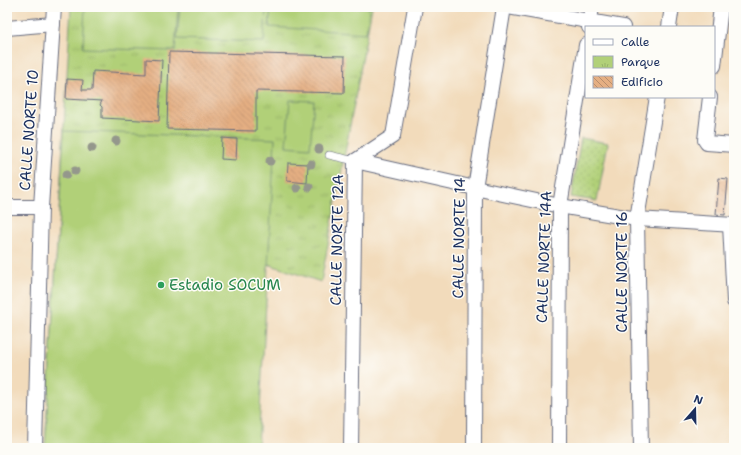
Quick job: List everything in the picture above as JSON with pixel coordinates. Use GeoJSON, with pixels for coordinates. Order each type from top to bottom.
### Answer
{"type":"FeatureCollection","features":[{"type":"Feature","properties":{"kind":"street","name":"CALLE NORTE 10"},"geometry":{"type":"LineString","coordinates":[[35,448],[41,208],[54,7]]}},
{"type":"Feature","properties":{"kind":"street","name":"CALLE NORTE 12A"},"geometry":{"type":"LineString","coordinates":[[351,448],[355,161],[393,136],[415,7]]}},
{"type":"Feature","properties":{"kind":"street","name":"CALLE NORTE 14"},"geometry":{"type":"LineString","coordinates":[[474,448],[475,188],[504,7]]}},
{"type":"Feature","properties":{"kind":"street"},"geometry":{"type":"LineString","coordinates":[[508,7],[589,24],[612,26]]}},
{"type":"Feature","properties":{"kind":"street"},"geometry":{"type":"LineString","coordinates":[[589,24],[592,7]]}},
{"type":"Feature","properties":{"kind":"street"},"geometry":{"type":"LineString","coordinates":[[669,26],[672,7]]}},
{"type":"Feature","properties":{"kind":"street"},"geometry":{"type":"LineString","coordinates":[[715,58],[721,7]]}},
{"type":"Feature","properties":{"kind":"street"},"geometry":{"type":"LineString","coordinates":[[7,28],[53,24]]}},
{"type":"Feature","properties":{"kind":"street","name":"CALLE NORTE 14A"},"geometry":{"type":"LineString","coordinates":[[559,448],[560,206],[585,51]]}},
{"type":"Feature","properties":{"kind":"street","name":"CALLE NORTE 16"},"geometry":{"type":"LineString","coordinates":[[641,448],[637,219],[657,98]]}},
{"type":"Feature","properties":{"kind":"street"},"geometry":{"type":"LineString","coordinates":[[710,98],[705,140],[707,143],[734,146]]}},
{"type":"Feature","properties":{"kind":"street"},"geometry":{"type":"LineString","coordinates":[[355,161],[560,206],[637,219],[732,225],[734,301]]}},
{"type":"Feature","properties":{"kind":"street"},"geometry":{"type":"LineString","coordinates":[[7,207],[41,208]]}},
{"type":"Feature","properties":{"kind":"lane"},"geometry":{"type":"LineString","coordinates":[[329,155],[355,161]]}},
{"type":"Feature","properties":{"kind":"green space"},"geometry":{"type":"Polygon","coordinates":[[[71,7],[372,7],[321,282],[268,264],[45,448],[71,7]]]}},
{"type":"Feature","properties":{"kind":"green space"},"geometry":{"type":"Polygon","coordinates":[[[85,7],[178,7],[175,51],[83,48],[85,7]]]}},
{"type":"Feature","properties":{"kind":"green space"},"geometry":{"type":"Polygon","coordinates":[[[180,7],[266,7],[264,42],[177,39],[180,7]]]}},
{"type":"Feature","properties":{"kind":"green space"},"geometry":{"type":"Polygon","coordinates":[[[271,7],[369,7],[366,33],[269,27],[271,7]]]}},
{"type":"Feature","properties":{"kind":"green space"},"geometry":{"type":"Polygon","coordinates":[[[290,100],[314,101],[310,148],[286,146],[290,100]]]}},
{"type":"Feature","properties":{"kind":"green space","name":"Estadio SOCUM"},"geometry":{"type":"Polygon","coordinates":[[[64,131],[275,139],[258,448],[45,448],[64,131]]]}},
{"type":"Feature","properties":{"kind":"green space"},"geometry":{"type":"Polygon","coordinates":[[[581,138],[608,143],[597,201],[571,197],[581,138]]]}},
{"type":"Feature","properties":{"kind":"building"},"geometry":{"type":"Polygon","coordinates":[[[169,52],[345,56],[344,93],[256,91],[256,131],[167,129],[169,52]]]}},
{"type":"Feature","properties":{"kind":"building"},"geometry":{"type":"Polygon","coordinates":[[[146,59],[162,60],[159,121],[102,118],[102,107],[100,105],[102,101],[66,99],[67,79],[83,80],[82,90],[92,90],[93,71],[146,74],[146,59]]]}},
{"type":"Feature","properties":{"kind":"building"},"geometry":{"type":"Polygon","coordinates":[[[222,138],[237,139],[236,160],[221,159],[222,138]]]}},
{"type":"Feature","properties":{"kind":"building"},"geometry":{"type":"Polygon","coordinates":[[[288,163],[308,164],[307,183],[287,181],[288,163]]]}},
{"type":"Feature","properties":{"kind":"building"},"geometry":{"type":"Polygon","coordinates":[[[719,178],[728,179],[725,215],[716,214],[719,178]]]}},
{"type":"Feature","properties":{"kind":"place","name":"Estadio SOCUM"},"geometry":{"type":"Point","coordinates":[161,285]}}]}
